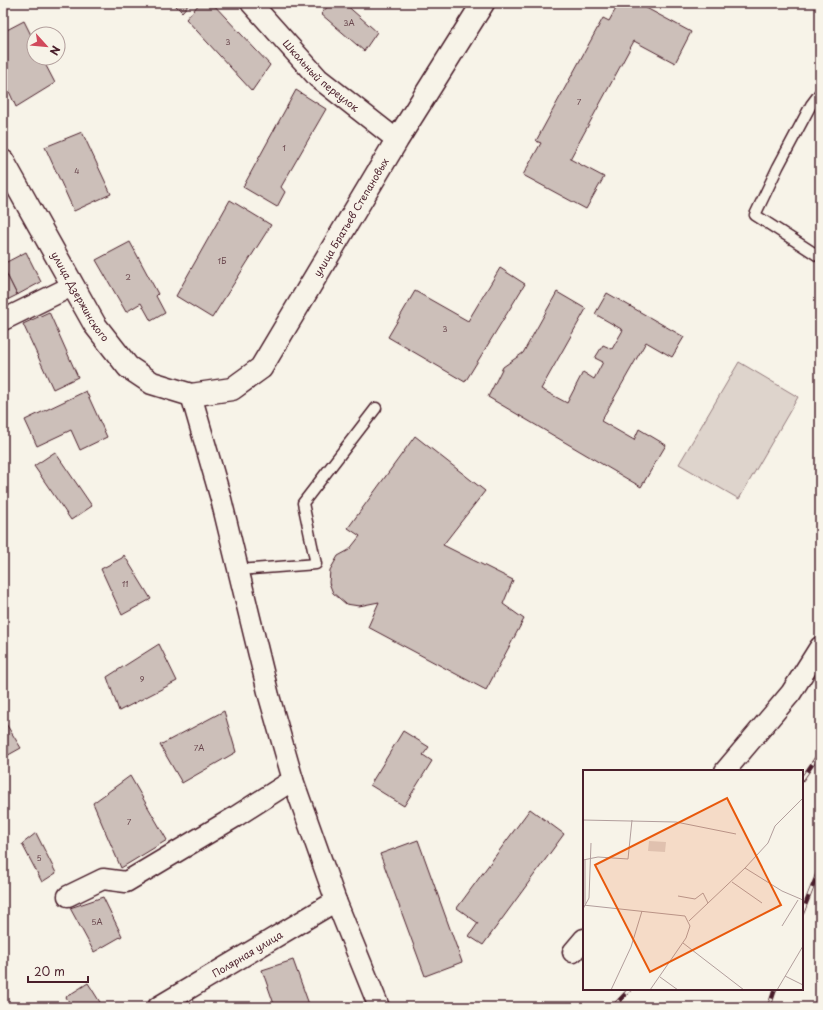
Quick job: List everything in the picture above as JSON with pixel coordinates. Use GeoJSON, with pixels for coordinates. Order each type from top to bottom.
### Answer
{"type":"FeatureCollection","features":[{"type":"Feature","properties":{"kind":"main road","name":"улица Братьев Степановых"},"geometry":{"type":"LineString","coordinates":[[191,395],[232,389],[261,368],[397,140],[483,3]]}},
{"type":"Feature","properties":{"kind":"main road","name":"улица Дзержинского"},"geometry":{"type":"LineString","coordinates":[[3,161],[95,325],[128,366],[152,383],[191,395]]}},
{"type":"Feature","properties":{"kind":"street","name":"Школьный переулок"},"geometry":{"type":"LineString","coordinates":[[251,3],[318,78],[397,140]]}},
{"type":"Feature","properties":{"kind":"street"},"geometry":{"type":"LineString","coordinates":[[3,320],[72,286]]}},
{"type":"Feature","properties":{"kind":"street"},"geometry":{"type":"LineString","coordinates":[[191,395],[222,499],[269,696],[293,780],[336,901],[379,1007]]}},
{"type":"Feature","properties":{"kind":"street"},"geometry":{"type":"LineString","coordinates":[[726,770],[791,693],[820,647]]}},
{"type":"Feature","properties":{"kind":"street"},"geometry":{"type":"LineString","coordinates":[[68,896],[103,879],[126,882],[235,817],[293,780]]}},
{"type":"Feature","properties":{"kind":"street","name":"Полярная улица"},"geometry":{"type":"LineString","coordinates":[[158,1007],[336,901]]}},
{"type":"Feature","properties":{"kind":"lane"},"geometry":{"type":"LineString","coordinates":[[820,93],[811,105],[778,167],[755,215],[820,257]]}},
{"type":"Feature","properties":{"kind":"lane"},"geometry":{"type":"LineString","coordinates":[[238,570],[316,564],[303,503],[376,408]]}},
{"type":"Feature","properties":{"kind":"shaded area"},"geometry":{"type":"Polygon","coordinates":[[[739,362],[798,397],[739,499],[679,464],[739,362]]]}},
{"type":"Feature","properties":{"kind":"building"},"geometry":{"type":"Polygon","coordinates":[[[173,3],[190,3],[182,12],[173,3]]]}},
{"type":"Feature","properties":{"kind":"building"},"geometry":{"type":"Polygon","coordinates":[[[200,3],[212,3],[270,65],[252,91],[186,19],[200,3]]]}},
{"type":"Feature","properties":{"kind":"building"},"geometry":{"type":"Polygon","coordinates":[[[331,3],[344,3],[377,32],[364,51],[321,14],[331,3]]]}},
{"type":"Feature","properties":{"kind":"building"},"geometry":{"type":"Polygon","coordinates":[[[619,3],[637,3],[691,32],[675,63],[634,41],[570,159],[604,177],[586,209],[523,175],[541,143],[536,141],[603,18],[609,21],[619,3]]]}},
{"type":"Feature","properties":{"kind":"building"},"geometry":{"type":"Polygon","coordinates":[[[24,21],[26,26],[26,66],[46,66],[55,83],[16,107],[3,78],[3,32],[24,21]]]}},
{"type":"Feature","properties":{"kind":"building"},"geometry":{"type":"Polygon","coordinates":[[[296,90],[326,109],[281,187],[285,192],[277,207],[243,187],[296,90]]]}},
{"type":"Feature","properties":{"kind":"building"},"geometry":{"type":"Polygon","coordinates":[[[82,132],[111,194],[74,211],[45,147],[82,132]]]}},
{"type":"Feature","properties":{"kind":"building"},"geometry":{"type":"Polygon","coordinates":[[[230,200],[271,225],[212,318],[176,296],[230,200]]]}},
{"type":"Feature","properties":{"kind":"building"},"geometry":{"type":"Polygon","coordinates":[[[130,242],[158,294],[156,296],[165,313],[151,321],[141,303],[126,312],[96,260],[130,242]]]}},
{"type":"Feature","properties":{"kind":"building"},"geometry":{"type":"Polygon","coordinates":[[[26,252],[41,282],[17,295],[3,267],[3,264],[26,252]]]}},
{"type":"Feature","properties":{"kind":"building"},"geometry":{"type":"Polygon","coordinates":[[[3,267],[17,295],[3,302],[3,267]]]}},
{"type":"Feature","properties":{"kind":"building"},"geometry":{"type":"Polygon","coordinates":[[[500,268],[525,284],[465,382],[388,337],[415,291],[468,321],[500,268]]]}},
{"type":"Feature","properties":{"kind":"building"},"geometry":{"type":"Polygon","coordinates":[[[557,292],[586,309],[541,389],[567,403],[583,372],[594,379],[603,362],[595,358],[603,345],[612,349],[623,330],[595,314],[607,293],[684,337],[672,357],[646,342],[601,421],[634,440],[639,429],[666,445],[641,487],[488,397],[503,367],[523,353],[557,292]]]}},
{"type":"Feature","properties":{"kind":"building"},"geometry":{"type":"Polygon","coordinates":[[[49,312],[78,377],[53,389],[23,324],[49,312]]]}},
{"type":"Feature","properties":{"kind":"building"},"geometry":{"type":"Polygon","coordinates":[[[86,391],[107,437],[80,450],[71,430],[37,446],[25,420],[86,391]]]}},
{"type":"Feature","properties":{"kind":"building"},"geometry":{"type":"Polygon","coordinates":[[[415,436],[485,491],[443,545],[513,580],[503,604],[524,619],[486,690],[368,627],[379,602],[359,606],[346,604],[333,593],[329,583],[330,570],[338,556],[349,550],[360,536],[348,528],[415,436]]]}},
{"type":"Feature","properties":{"kind":"building"},"geometry":{"type":"Polygon","coordinates":[[[55,452],[92,506],[71,520],[34,466],[55,452]]]}},
{"type":"Feature","properties":{"kind":"building"},"geometry":{"type":"Polygon","coordinates":[[[124,555],[151,599],[122,615],[101,569],[122,558],[124,555]]]}},
{"type":"Feature","properties":{"kind":"building"},"geometry":{"type":"Polygon","coordinates":[[[159,644],[177,681],[119,711],[107,677],[159,644]]]}},
{"type":"Feature","properties":{"kind":"building"},"geometry":{"type":"Polygon","coordinates":[[[224,711],[236,752],[182,783],[160,745],[224,711]]]}},
{"type":"Feature","properties":{"kind":"building"},"geometry":{"type":"Polygon","coordinates":[[[3,719],[21,748],[3,758],[3,719]]]}},
{"type":"Feature","properties":{"kind":"building"},"geometry":{"type":"Polygon","coordinates":[[[403,731],[429,747],[423,755],[432,761],[404,806],[370,785],[403,731]]]}},
{"type":"Feature","properties":{"kind":"building"},"geometry":{"type":"Polygon","coordinates":[[[130,776],[167,840],[121,868],[93,803],[130,776]]]}},
{"type":"Feature","properties":{"kind":"building"},"geometry":{"type":"Polygon","coordinates":[[[530,809],[564,834],[483,945],[469,936],[478,923],[457,908],[530,809]]]}},
{"type":"Feature","properties":{"kind":"building"},"geometry":{"type":"Polygon","coordinates":[[[36,833],[56,873],[42,882],[22,844],[36,833]]]}},
{"type":"Feature","properties":{"kind":"building"},"geometry":{"type":"Polygon","coordinates":[[[418,840],[462,962],[425,976],[380,854],[418,840]]]}},
{"type":"Feature","properties":{"kind":"building"},"geometry":{"type":"Polygon","coordinates":[[[103,897],[122,936],[94,952],[70,908],[103,897]]]}},
{"type":"Feature","properties":{"kind":"building"},"geometry":{"type":"Polygon","coordinates":[[[293,960],[310,1007],[275,1007],[262,970],[293,960]]]}},
{"type":"Feature","properties":{"kind":"building"},"geometry":{"type":"Polygon","coordinates":[[[88,983],[103,1007],[72,1007],[66,997],[88,983]]]}},
{"type":"Feature","properties":{"kind":"railway"},"geometry":{"type":"LineString","coordinates":[[803,778],[820,753]]}},
{"type":"Feature","properties":{"kind":"railway"},"geometry":{"type":"LineString","coordinates":[[803,910],[820,868]]}},
{"type":"Feature","properties":{"kind":"railway"},"geometry":{"type":"LineString","coordinates":[[613,1007],[629,990]]}},
{"type":"Feature","properties":{"kind":"railway"},"geometry":{"type":"LineString","coordinates":[[769,1007],[775,990]]}}]}
